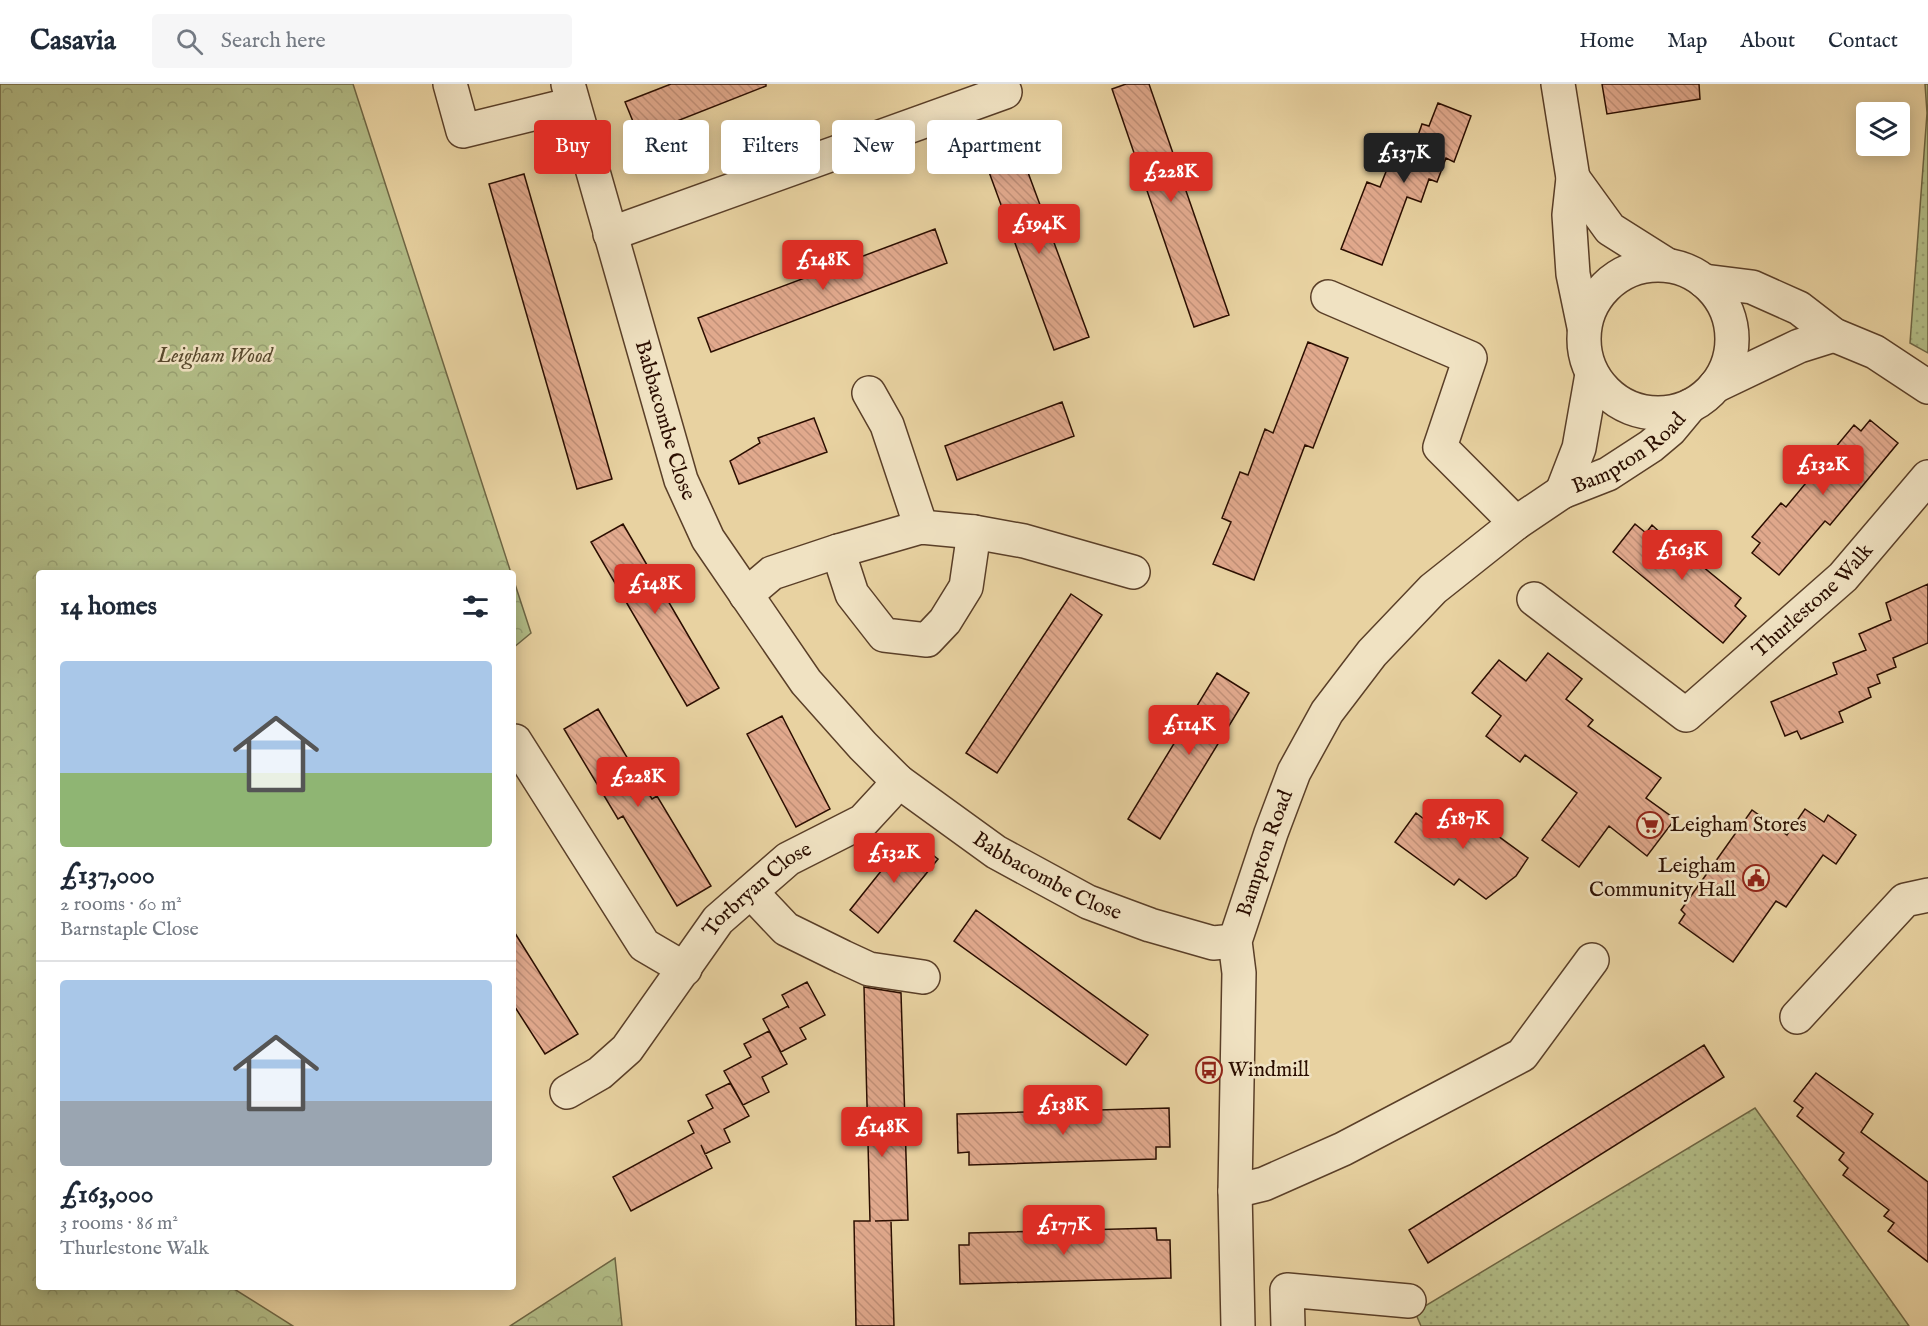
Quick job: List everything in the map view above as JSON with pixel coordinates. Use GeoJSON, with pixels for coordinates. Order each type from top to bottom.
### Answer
{"type":"FeatureCollection","features":[{"type":"Feature","properties":{"kind":"street"},"geometry":{"type":"LineString","coordinates":[[450,84],[463,131],[571,94]]}},
{"type":"Feature","properties":{"kind":"street"},"geometry":{"type":"LineString","coordinates":[[1558,84],[1573,178],[1569,215],[1573,274],[1584,327]]}},
{"type":"Feature","properties":{"kind":"street"},"geometry":{"type":"LineString","coordinates":[[610,234],[1005,92]]}},
{"type":"Feature","properties":{"kind":"street","name":"Babbacombe Close"},"geometry":{"type":"LineString","coordinates":[[571,94],[681,480],[708,539],[806,681],[863,746],[898,781],[996,852],[1088,902],[1150,925],[1213,943],[1235,941]]}},
{"type":"Feature","properties":{"kind":"street"},"geometry":{"type":"LineString","coordinates":[[1573,178],[1610,229],[1667,265]]}},
{"type":"Feature","properties":{"kind":"street","name":"Bampton Road"},"geometry":{"type":"LineString","coordinates":[[1667,265],[1692,273],[1704,280],[1714,291],[1729,317],[1732,346],[1729,360],[1715,386],[1704,398],[1690,406],[1659,413],[1642,412],[1613,399],[1601,388],[1586,359],[1583,343],[1584,327],[1592,304],[1606,285],[1634,268],[1667,265]]}},
{"type":"Feature","properties":{"kind":"street"},"geometry":{"type":"LineString","coordinates":[[1704,280],[1752,287],[1799,308],[1834,335],[1875,352],[1928,387]]}},
{"type":"Feature","properties":{"kind":"street"},"geometry":{"type":"LineString","coordinates":[[1328,297],[1470,358],[1440,447],[1516,523]]}},
{"type":"Feature","properties":{"kind":"street"},"geometry":{"type":"LineString","coordinates":[[1715,386],[1799,346],[1834,335]]}},
{"type":"Feature","properties":{"kind":"street","name":"Bampton Road"},"geometry":{"type":"LineString","coordinates":[[1562,492],[1579,448],[1592,374]]}},
{"type":"Feature","properties":{"kind":"street"},"geometry":{"type":"LineString","coordinates":[[869,393],[887,425],[921,527]]}},
{"type":"Feature","properties":{"kind":"street","name":"Bampton Road"},"geometry":{"type":"LineString","coordinates":[[1238,1326],[1235,1191],[1239,973],[1235,941],[1294,772],[1327,712],[1371,653],[1433,589],[1516,523],[1562,492],[1608,474],[1651,446],[1670,430],[1690,406]]}},
{"type":"Feature","properties":{"kind":"street","name":"Thurlestone Walk"},"geometry":{"type":"LineString","coordinates":[[1534,599],[1686,715],[1843,577],[1928,477]]}},
{"type":"Feature","properties":{"kind":"street"},"geometry":{"type":"LineString","coordinates":[[746,595],[772,573],[921,527],[974,532],[1024,541],[1133,572]]}},
{"type":"Feature","properties":{"kind":"street"},"geometry":{"type":"LineString","coordinates":[[838,551],[852,594],[884,635],[927,640],[945,621],[966,587],[974,532]]}},
{"type":"Feature","properties":{"kind":"street"},"geometry":{"type":"LineString","coordinates":[[516,743],[644,945],[685,969]]}},
{"type":"Feature","properties":{"kind":"street","name":"Torbryan Close"},"geometry":{"type":"LineString","coordinates":[[567,1092],[600,1074],[627,1049],[718,920],[788,860],[862,821],[898,781]]}},
{"type":"Feature","properties":{"kind":"street"},"geometry":{"type":"LineString","coordinates":[[751,892],[786,929],[824,948],[869,969],[923,977]]}},
{"type":"Feature","properties":{"kind":"street"},"geometry":{"type":"LineString","coordinates":[[1797,1017],[1905,900],[1928,895]]}},
{"type":"Feature","properties":{"kind":"street"},"geometry":{"type":"LineString","coordinates":[[1235,1191],[1263,1184],[1343,1149],[1522,1055],[1592,960]]}},
{"type":"Feature","properties":{"kind":"street"},"geometry":{"type":"LineString","coordinates":[[1288,1326],[1287,1290],[1409,1301]]}},
{"type":"Feature","properties":{"kind":"green space","name":"Leigham Wood"},"geometry":{"type":"Polygon","coordinates":[[[0,84],[353,84],[510,570],[36,570],[36,1290],[236,1290],[293,1326],[0,1326],[0,84]]]}},
{"type":"Feature","properties":{"kind":"green space"},"geometry":{"type":"Polygon","coordinates":[[[1925,84],[1928,84],[1928,353],[1910,343],[1927,113],[1925,84]]]}},
{"type":"Feature","properties":{"kind":"green space"},"geometry":{"type":"Polygon","coordinates":[[[516,587],[531,633],[516,646],[516,587]]]}},
{"type":"Feature","properties":{"kind":"green space"},"geometry":{"type":"Polygon","coordinates":[[[1755,1108],[1909,1326],[1421,1326],[1415,1312],[1755,1108]]]}},
{"type":"Feature","properties":{"kind":"green space"},"geometry":{"type":"Polygon","coordinates":[[[615,1258],[622,1326],[510,1326],[615,1258]]]}},
{"type":"Feature","properties":{"kind":"building"},"geometry":{"type":"Polygon","coordinates":[[[671,84],[766,84],[766,86],[680,120],[632,120],[625,102],[671,84]]]}},
{"type":"Feature","properties":{"kind":"building"},"geometry":{"type":"Polygon","coordinates":[[[1126,84],[1149,84],[1229,315],[1194,327],[1112,89],[1126,84]]]}},
{"type":"Feature","properties":{"kind":"building"},"geometry":{"type":"Polygon","coordinates":[[[1602,84],[1699,84],[1700,99],[1607,114],[1602,84]]]}},
{"type":"Feature","properties":{"kind":"building"},"geometry":{"type":"Polygon","coordinates":[[[1438,103],[1471,116],[1454,162],[1446,158],[1437,182],[1429,179],[1421,202],[1407,197],[1382,265],[1341,249],[1367,182],[1380,187],[1389,164],[1396,167],[1405,143],[1414,147],[1422,124],[1429,126],[1438,103]]]}},
{"type":"Feature","properties":{"kind":"building"},"geometry":{"type":"Polygon","coordinates":[[[524,174],[612,479],[577,489],[489,184],[524,174]]]}},
{"type":"Feature","properties":{"kind":"building"},"geometry":{"type":"Polygon","coordinates":[[[990,174],[1029,174],[1089,337],[1054,350],[990,174]]]}},
{"type":"Feature","properties":{"kind":"building"},"geometry":{"type":"Polygon","coordinates":[[[935,229],[947,263],[711,352],[698,318],[935,229]]]}},
{"type":"Feature","properties":{"kind":"building"},"geometry":{"type":"Polygon","coordinates":[[[1308,342],[1348,358],[1313,448],[1305,445],[1254,580],[1213,564],[1231,522],[1222,518],[1240,472],[1248,475],[1265,429],[1273,433],[1308,342]]]}},
{"type":"Feature","properties":{"kind":"building"},"geometry":{"type":"Polygon","coordinates":[[[1062,402],[1074,436],[957,480],[945,446],[1062,402]]]}},
{"type":"Feature","properties":{"kind":"building"},"geometry":{"type":"Polygon","coordinates":[[[814,418],[827,452],[739,484],[730,461],[760,443],[758,438],[814,418]]]}},
{"type":"Feature","properties":{"kind":"building"},"geometry":{"type":"Polygon","coordinates":[[[1870,420],[1898,443],[1830,525],[1825,521],[1779,575],[1752,553],[1760,543],[1752,537],[1781,503],[1786,507],[1854,425],[1861,431],[1870,420]]]}},
{"type":"Feature","properties":{"kind":"building"},"geometry":{"type":"Polygon","coordinates":[[[623,524],[719,688],[687,706],[591,542],[623,524]]]}},
{"type":"Feature","properties":{"kind":"building"},"geometry":{"type":"Polygon","coordinates":[[[1635,524],[1646,533],[1652,525],[1679,550],[1680,548],[1741,598],[1735,606],[1746,616],[1723,643],[1613,552],[1635,524]]]}},
{"type":"Feature","properties":{"kind":"building"},"geometry":{"type":"Polygon","coordinates":[[[1928,584],[1928,643],[1893,658],[1896,667],[1877,675],[1880,683],[1868,688],[1871,697],[1839,712],[1843,722],[1801,739],[1797,731],[1785,736],[1771,702],[1837,674],[1833,663],[1866,650],[1859,634],[1891,620],[1886,603],[1928,584]]]}},
{"type":"Feature","properties":{"kind":"building"},"geometry":{"type":"Polygon","coordinates":[[[1071,594],[1102,615],[997,773],[966,753],[1071,594]]]}},
{"type":"Feature","properties":{"kind":"building"},"geometry":{"type":"Polygon","coordinates":[[[1548,653],[1582,679],[1566,699],[1593,720],[1588,726],[1661,778],[1646,798],[1675,819],[1647,856],[1609,826],[1579,867],[1542,840],[1577,793],[1525,755],[1520,762],[1486,736],[1501,716],[1472,693],[1499,660],[1526,681],[1548,653]]]}},
{"type":"Feature","properties":{"kind":"building"},"geometry":{"type":"Polygon","coordinates":[[[1217,673],[1249,693],[1160,839],[1128,819],[1217,673]]]}},
{"type":"Feature","properties":{"kind":"building"},"geometry":{"type":"Polygon","coordinates":[[[598,709],[652,799],[657,796],[711,886],[677,906],[623,816],[618,819],[564,729],[598,709]]]}},
{"type":"Feature","properties":{"kind":"building"},"geometry":{"type":"Polygon","coordinates":[[[782,716],[830,809],[796,827],[747,734],[782,716]]]}},
{"type":"Feature","properties":{"kind":"building"},"geometry":{"type":"Polygon","coordinates":[[[1449,800],[1528,858],[1516,876],[1486,899],[1459,879],[1454,885],[1395,842],[1416,813],[1432,825],[1449,800]]]}},
{"type":"Feature","properties":{"kind":"building","name":"Leigham Community Hall"},"geometry":{"type":"Polygon","coordinates":[[[1805,809],[1824,822],[1828,815],[1856,835],[1836,864],[1823,855],[1786,907],[1776,901],[1733,962],[1679,923],[1685,914],[1681,910],[1752,810],[1787,835],[1805,809]]]}},
{"type":"Feature","properties":{"kind":"building"},"geometry":{"type":"Polygon","coordinates":[[[909,836],[938,859],[878,933],[850,910],[909,836]]]}},
{"type":"Feature","properties":{"kind":"building"},"geometry":{"type":"Polygon","coordinates":[[[976,910],[1148,1035],[1126,1065],[954,941],[976,910]]]}},
{"type":"Feature","properties":{"kind":"building"},"geometry":{"type":"Polygon","coordinates":[[[516,935],[578,1034],[545,1054],[516,1009],[516,935]]]}},
{"type":"Feature","properties":{"kind":"building"},"geometry":{"type":"Polygon","coordinates":[[[807,982],[825,1015],[800,1028],[806,1039],[781,1052],[763,1019],[788,1006],[782,995],[807,982]]]}},
{"type":"Feature","properties":{"kind":"building"},"geometry":{"type":"Polygon","coordinates":[[[864,987],[901,993],[908,1220],[875,1221],[891,1221],[894,1326],[856,1326],[854,1221],[870,1221],[864,987]]]}},
{"type":"Feature","properties":{"kind":"building"},"geometry":{"type":"Polygon","coordinates":[[[769,1031],[787,1064],[762,1077],[769,1092],[743,1105],[724,1071],[751,1057],[744,1044],[769,1031]]]}},
{"type":"Feature","properties":{"kind":"building"},"geometry":{"type":"Polygon","coordinates":[[[1704,1045],[1724,1077],[1428,1263],[1409,1230],[1704,1045]]]}},
{"type":"Feature","properties":{"kind":"building"},"geometry":{"type":"Polygon","coordinates":[[[1816,1073],[1873,1114],[1861,1132],[1928,1182],[1928,1262],[1888,1231],[1894,1223],[1884,1216],[1889,1210],[1843,1175],[1848,1168],[1839,1160],[1844,1153],[1797,1116],[1803,1108],[1794,1101],[1816,1073]]]}},
{"type":"Feature","properties":{"kind":"building"},"geometry":{"type":"Polygon","coordinates":[[[730,1083],[749,1116],[724,1129],[730,1142],[705,1154],[712,1168],[631,1211],[613,1177],[694,1133],[688,1121],[713,1108],[706,1095],[730,1083]]]}},
{"type":"Feature","properties":{"kind":"building"},"geometry":{"type":"Polygon","coordinates":[[[1169,1108],[1170,1147],[1156,1147],[1156,1159],[969,1165],[969,1152],[958,1153],[957,1114],[1169,1108]]]}},
{"type":"Feature","properties":{"kind":"building"},"geometry":{"type":"Polygon","coordinates":[[[1156,1228],[1157,1240],[1170,1240],[1171,1278],[960,1284],[959,1245],[969,1245],[969,1233],[1156,1228]]]}},
{"type":"Feature","properties":{"kind":"place","name":"Leigham Stores"},"geometry":{"type":"Point","coordinates":[1650,825]}},
{"type":"Feature","properties":{"kind":"place","name":"Leigham Community Hall"},"geometry":{"type":"Point","coordinates":[1756,878]}},
{"type":"Feature","properties":{"kind":"place","name":"Windmill"},"geometry":{"type":"Point","coordinates":[1209,1070]}}]}
